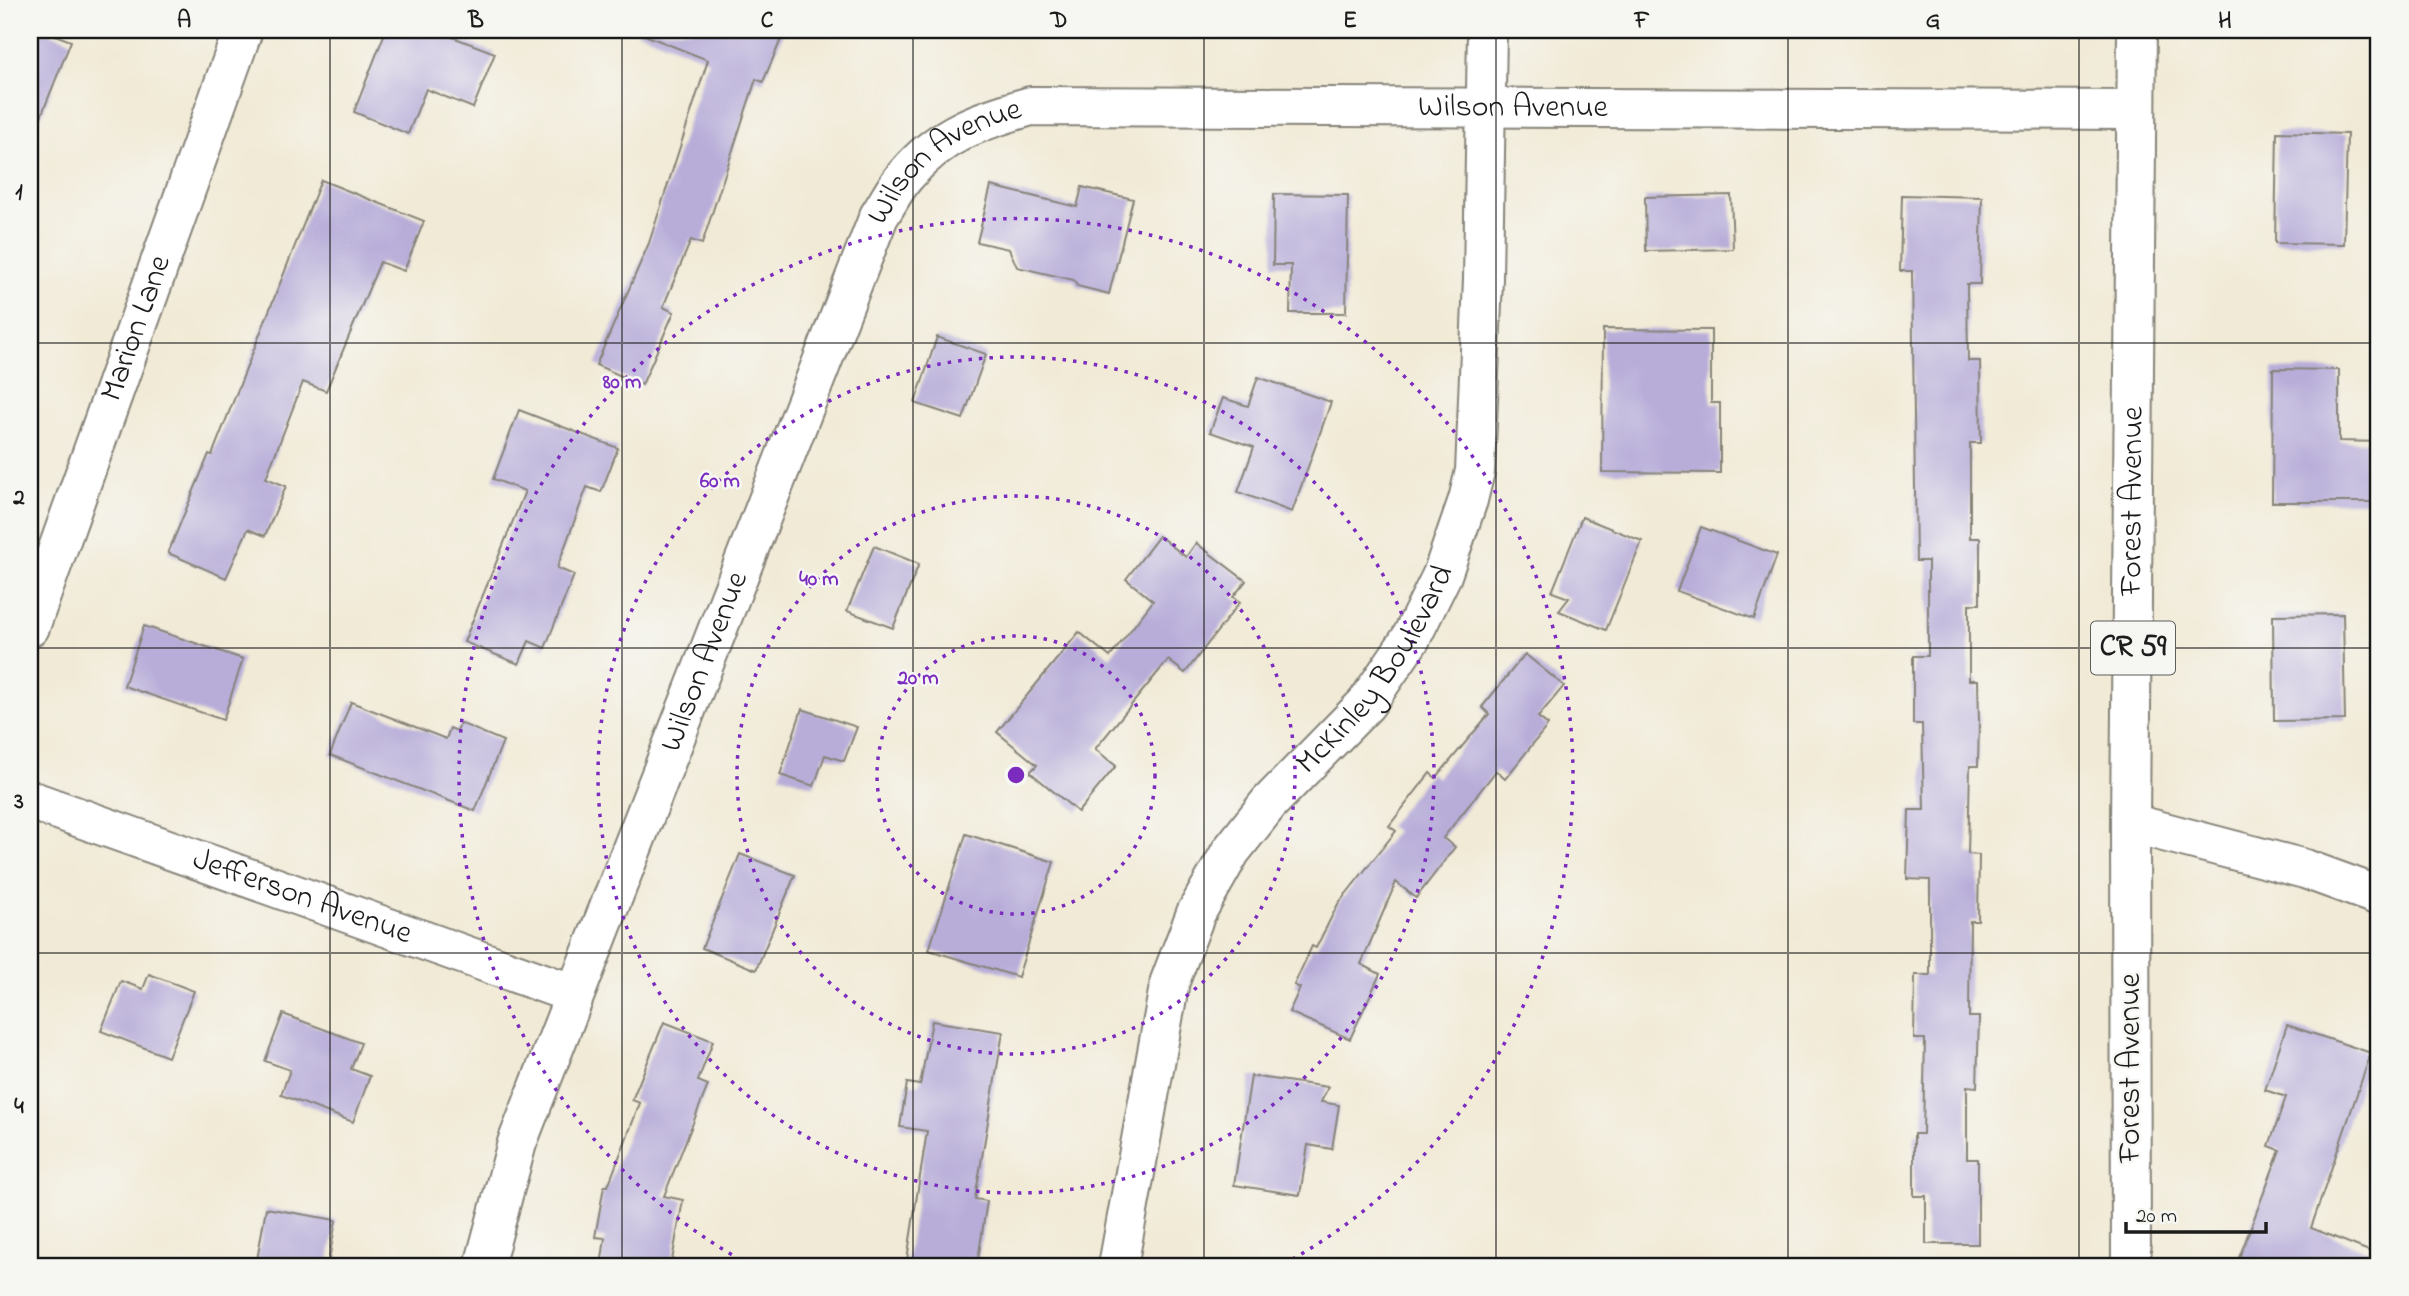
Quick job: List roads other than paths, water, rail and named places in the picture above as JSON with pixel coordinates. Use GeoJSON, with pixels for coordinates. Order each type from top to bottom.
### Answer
{"type":"FeatureCollection","features":[{"type":"Feature","properties":{"kind":"street","name":"Marion Lane"},"geometry":{"type":"LineString","coordinates":[[30,627],[243,30]]}},
{"type":"Feature","properties":{"kind":"street","name":"McKinley Boulevard"},"geometry":{"type":"LineString","coordinates":[[1118,1266],[1170,981],[1196,913],[1231,850],[1269,803],[1366,704],[1411,638],[1442,575],[1468,500],[1475,471],[1483,279],[1488,30]]}},
{"type":"Feature","properties":{"kind":"street","name":"Forest Avenue"},"geometry":{"type":"LineString","coordinates":[[2131,1266],[2130,823],[2137,30]]}},
{"type":"Feature","properties":{"kind":"street","name":"Wilson Avenue"},"geometry":{"type":"LineString","coordinates":[[484,1266],[517,1143],[879,216],[906,175],[944,140],[981,120],[1031,106],[2136,110]]}},
{"type":"Feature","properties":{"kind":"street","name":"Jefferson Avenue"},"geometry":{"type":"LineString","coordinates":[[30,800],[574,995]]}},
{"type":"Feature","properties":{"kind":"street"},"geometry":{"type":"LineString","coordinates":[[2130,823],[2305,869],[2379,896]]}}]}
